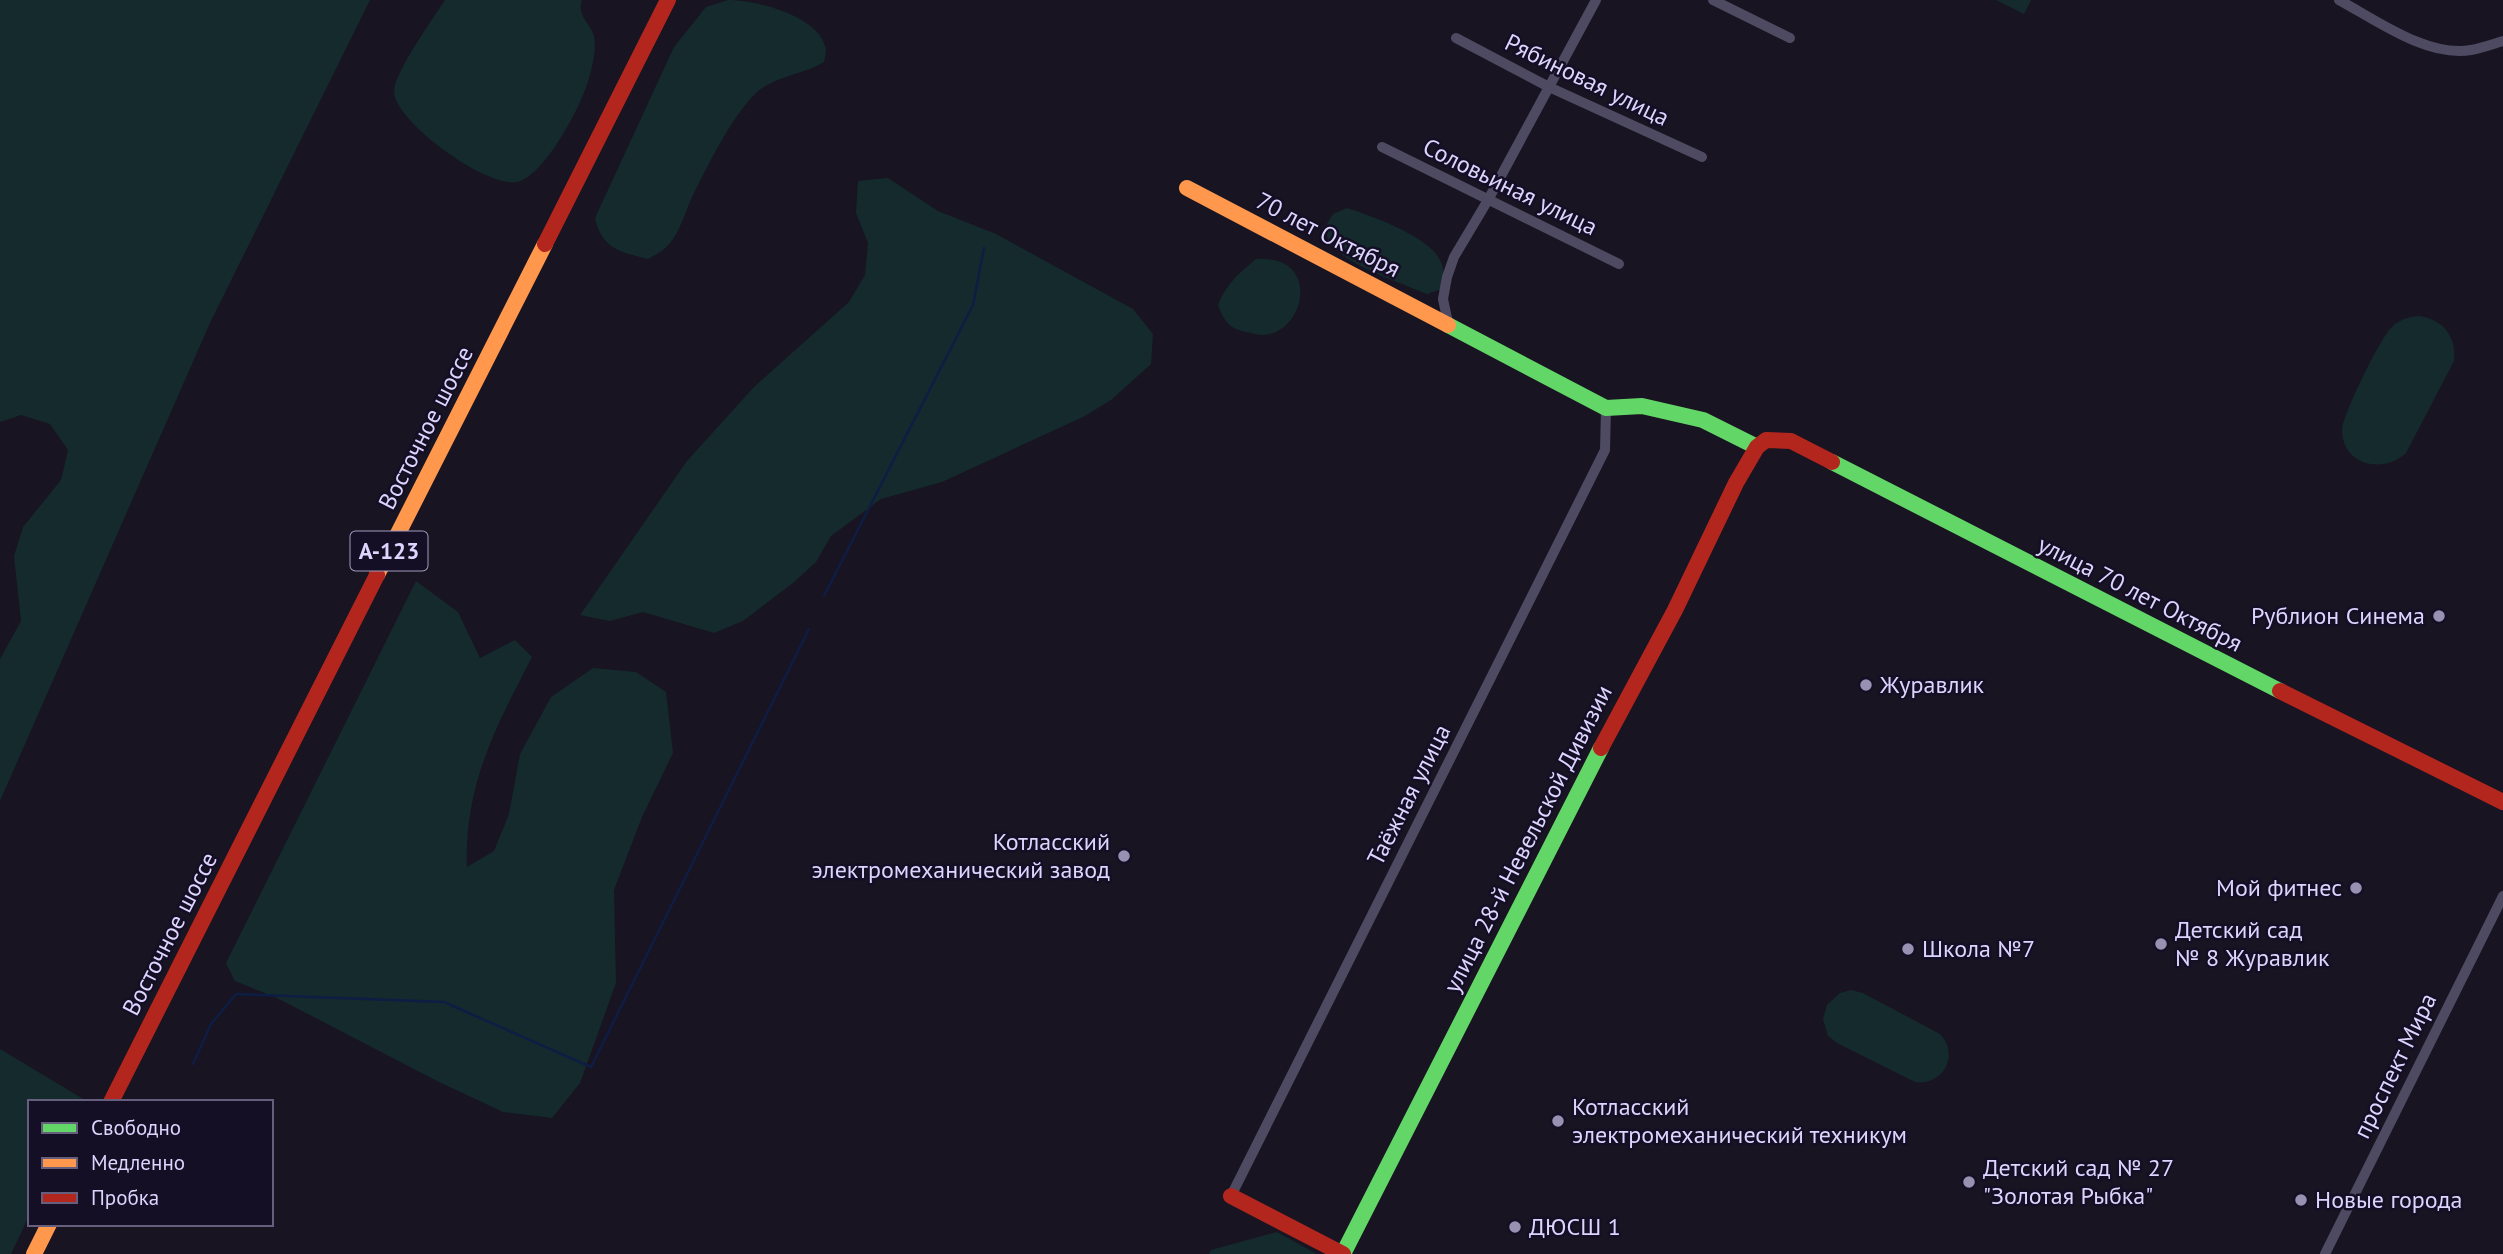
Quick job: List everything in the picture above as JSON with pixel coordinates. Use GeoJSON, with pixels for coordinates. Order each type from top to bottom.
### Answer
{"type":"FeatureCollection","features":[{"type":"Feature","properties":{"kind":"street","name":"Восточное шоссе"},"geometry":{"type":"LineString","coordinates":[[112,1100],[668,0]]}},
{"type":"Feature","properties":{"kind":"street"},"geometry":{"type":"LineString","coordinates":[[1448,323],[1443,299],[1454,257],[1488,200],[1595,0]]}},
{"type":"Feature","properties":{"kind":"street"},"geometry":{"type":"LineString","coordinates":[[1713,0],[1790,38]]}},
{"type":"Feature","properties":{"kind":"street"},"geometry":{"type":"LineString","coordinates":[[2339,0],[2406,37],[2439,49],[2469,50],[2503,41]]}},
{"type":"Feature","properties":{"kind":"street","name":"Рябиновая улица"},"geometry":{"type":"LineString","coordinates":[[1456,38],[1549,87],[1702,157]]}},
{"type":"Feature","properties":{"kind":"street","name":"Соловьиная улица"},"geometry":{"type":"LineString","coordinates":[[1382,147],[1619,264]]}},
{"type":"Feature","properties":{"kind":"street","name":"70 лет Октября"},"geometry":{"type":"LineString","coordinates":[[1187,188],[1606,408]]}},
{"type":"Feature","properties":{"kind":"street"},"geometry":{"type":"LineString","coordinates":[[1606,408],[1642,406],[1703,420],[1757,447]]}},
{"type":"Feature","properties":{"kind":"street","name":"Таёжная улица"},"geometry":{"type":"LineString","coordinates":[[1231,1196],[1605,450],[1606,408]]}},
{"type":"Feature","properties":{"kind":"street","name":"улица 70 лет Октября"},"geometry":{"type":"LineString","coordinates":[[1757,447],[1766,440],[1791,441],[2503,802]]}},
{"type":"Feature","properties":{"kind":"street","name":"улица 28-й Невельской Дивизии"},"geometry":{"type":"LineString","coordinates":[[1343,1254],[1536,872],[1675,610],[1736,483],[1757,447]]}},
{"type":"Feature","properties":{"kind":"street","name":"проспект Мира"},"geometry":{"type":"LineString","coordinates":[[2325,1254],[2503,896]]}},
{"type":"Feature","properties":{"kind":"street"},"geometry":{"type":"LineString","coordinates":[[1231,1196],[1343,1254]]}},
{"type":"Feature","properties":{"kind":"street"},"geometry":{"type":"LineString","coordinates":[[34,1254],[48,1226]]}},
{"type":"Feature","properties":{"kind":"green space"},"geometry":{"type":"Polygon","coordinates":[[[0,0],[370,0],[210,323],[0,801],[0,659],[21,621],[14,556],[23,527],[61,480],[68,450],[50,424],[21,415],[0,422],[0,0]]]}},
{"type":"Feature","properties":{"kind":"green space"},"geometry":{"type":"Polygon","coordinates":[[[445,0],[582,0],[582,14],[595,39],[593,64],[579,105],[565,131],[537,170],[527,178],[517,182],[503,181],[465,164],[426,136],[399,105],[394,92],[400,72],[445,0]]]}},
{"type":"Feature","properties":{"kind":"green space"},"geometry":{"type":"Polygon","coordinates":[[[728,0],[768,6],[798,18],[820,35],[826,52],[824,62],[763,87],[747,103],[729,127],[668,246],[648,259],[614,248],[602,236],[595,218],[674,47],[706,7],[728,0]]]}},
{"type":"Feature","properties":{"kind":"green space"},"geometry":{"type":"Polygon","coordinates":[[[1996,0],[2031,0],[2024,14],[1996,0]]]}},
{"type":"Feature","properties":{"kind":"green space"},"geometry":{"type":"Polygon","coordinates":[[[888,178],[938,211],[996,234],[1133,309],[1153,334],[1151,364],[1111,400],[1085,416],[942,482],[881,499],[831,536],[816,562],[743,621],[714,633],[643,612],[610,621],[580,615],[687,461],[754,387],[849,302],[865,275],[868,243],[856,213],[858,181],[888,178]]]}},
{"type":"Feature","properties":{"kind":"green space"},"geometry":{"type":"Polygon","coordinates":[[[1347,208],[1400,229],[1426,244],[1441,262],[1442,289],[1427,294],[1375,273],[1338,251],[1329,241],[1325,227],[1333,214],[1347,208]]]}},
{"type":"Feature","properties":{"kind":"green space"},"geometry":{"type":"Polygon","coordinates":[[[1256,259],[1283,263],[1293,271],[1299,281],[1298,305],[1293,316],[1286,326],[1263,335],[1241,331],[1231,326],[1218,305],[1234,279],[1256,259]]]}},
{"type":"Feature","properties":{"kind":"green space"},"geometry":{"type":"Polygon","coordinates":[[[2419,316],[2435,321],[2447,331],[2453,344],[2454,361],[2406,453],[2387,463],[2366,463],[2349,452],[2344,443],[2342,431],[2348,410],[2370,363],[2390,329],[2396,323],[2419,316]]]}},
{"type":"Feature","properties":{"kind":"green space"},"geometry":{"type":"Polygon","coordinates":[[[416,581],[458,612],[480,658],[515,640],[532,657],[495,733],[477,783],[467,837],[467,867],[494,851],[509,814],[520,754],[551,697],[593,668],[636,672],[666,692],[673,753],[642,817],[614,890],[616,983],[580,1083],[552,1118],[503,1112],[439,1082],[279,999],[235,981],[226,963],[416,581]]]}},
{"type":"Feature","properties":{"kind":"green space"},"geometry":{"type":"Polygon","coordinates":[[[1851,990],[1863,993],[1940,1034],[1946,1042],[1948,1059],[1940,1074],[1925,1082],[1915,1082],[1828,1036],[1823,1019],[1827,1005],[1840,993],[1851,990]]]}},
{"type":"Feature","properties":{"kind":"green space"},"geometry":{"type":"Polygon","coordinates":[[[0,1049],[85,1100],[28,1100],[28,1218],[11,1254],[0,1254],[0,1049]]]}},
{"type":"Feature","properties":{"kind":"green space"},"geometry":{"type":"Polygon","coordinates":[[[1277,1232],[1317,1254],[1209,1254],[1211,1250],[1277,1232]]]}},
{"type":"Feature","properties":{"kind":"waterway"},"geometry":{"type":"LineString","coordinates":[[824,596],[973,305],[984,248]]}},
{"type":"Feature","properties":{"kind":"waterway"},"geometry":{"type":"LineString","coordinates":[[193,1064],[211,1024],[236,994],[444,1002],[591,1067],[809,629]]}},
{"type":"Feature","properties":{"kind":"traffic: fast"},"geometry":{"type":"LineString","coordinates":[[1448,325],[1606,408],[1642,406],[1703,420],[1757,447]]}},
{"type":"Feature","properties":{"kind":"traffic: fast"},"geometry":{"type":"LineString","coordinates":[[1832,462],[2280,691]]}},
{"type":"Feature","properties":{"kind":"traffic: fast"},"geometry":{"type":"LineString","coordinates":[[1343,1254],[1601,748]]}},
{"type":"Feature","properties":{"kind":"traffic: slow"},"geometry":{"type":"LineString","coordinates":[[1187,188],[1448,325]]}},
{"type":"Feature","properties":{"kind":"traffic: slow"},"geometry":{"type":"LineString","coordinates":[[377,575],[545,244]]}},
{"type":"Feature","properties":{"kind":"traffic: slow"},"geometry":{"type":"LineString","coordinates":[[34,1254],[48,1226]]}},
{"type":"Feature","properties":{"kind":"traffic: jam"},"geometry":{"type":"LineString","coordinates":[[545,244],[668,0]]}},
{"type":"Feature","properties":{"kind":"traffic: jam"},"geometry":{"type":"LineString","coordinates":[[1601,748],[1675,610],[1736,483],[1757,447],[1766,440],[1791,441],[1832,462]]}},
{"type":"Feature","properties":{"kind":"traffic: jam"},"geometry":{"type":"LineString","coordinates":[[112,1100],[377,575]]}},
{"type":"Feature","properties":{"kind":"traffic: jam"},"geometry":{"type":"LineString","coordinates":[[2280,691],[2503,802]]}},
{"type":"Feature","properties":{"kind":"traffic: jam"},"geometry":{"type":"LineString","coordinates":[[1231,1196],[1343,1254]]}},
{"type":"Feature","properties":{"kind":"place","name":"Рублион Синема"},"geometry":{"type":"Point","coordinates":[2439,616]}},
{"type":"Feature","properties":{"kind":"place","name":"Журавлик"},"geometry":{"type":"Point","coordinates":[1866,685]}},
{"type":"Feature","properties":{"kind":"place","name":"Котласский электромеханический завод"},"geometry":{"type":"Point","coordinates":[1124,856]}},
{"type":"Feature","properties":{"kind":"place","name":"Мой фитнес"},"geometry":{"type":"Point","coordinates":[2356,888]}},
{"type":"Feature","properties":{"kind":"place","name":"Детский сад № 8 Журавлик"},"geometry":{"type":"Point","coordinates":[2161,944]}},
{"type":"Feature","properties":{"kind":"place","name":"Школа №7"},"geometry":{"type":"Point","coordinates":[1908,949]}},
{"type":"Feature","properties":{"kind":"place","name":"Котласский электромеханический техникум"},"geometry":{"type":"Point","coordinates":[1558,1121]}},
{"type":"Feature","properties":{"kind":"place","name":"Детский сад № 27 \"Золотая Рыбка\""},"geometry":{"type":"Point","coordinates":[1969,1182]}},
{"type":"Feature","properties":{"kind":"place","name":"Новые города"},"geometry":{"type":"Point","coordinates":[2301,1200]}},
{"type":"Feature","properties":{"kind":"place","name":"ДЮСШ 1"},"geometry":{"type":"Point","coordinates":[1515,1227]}}]}
